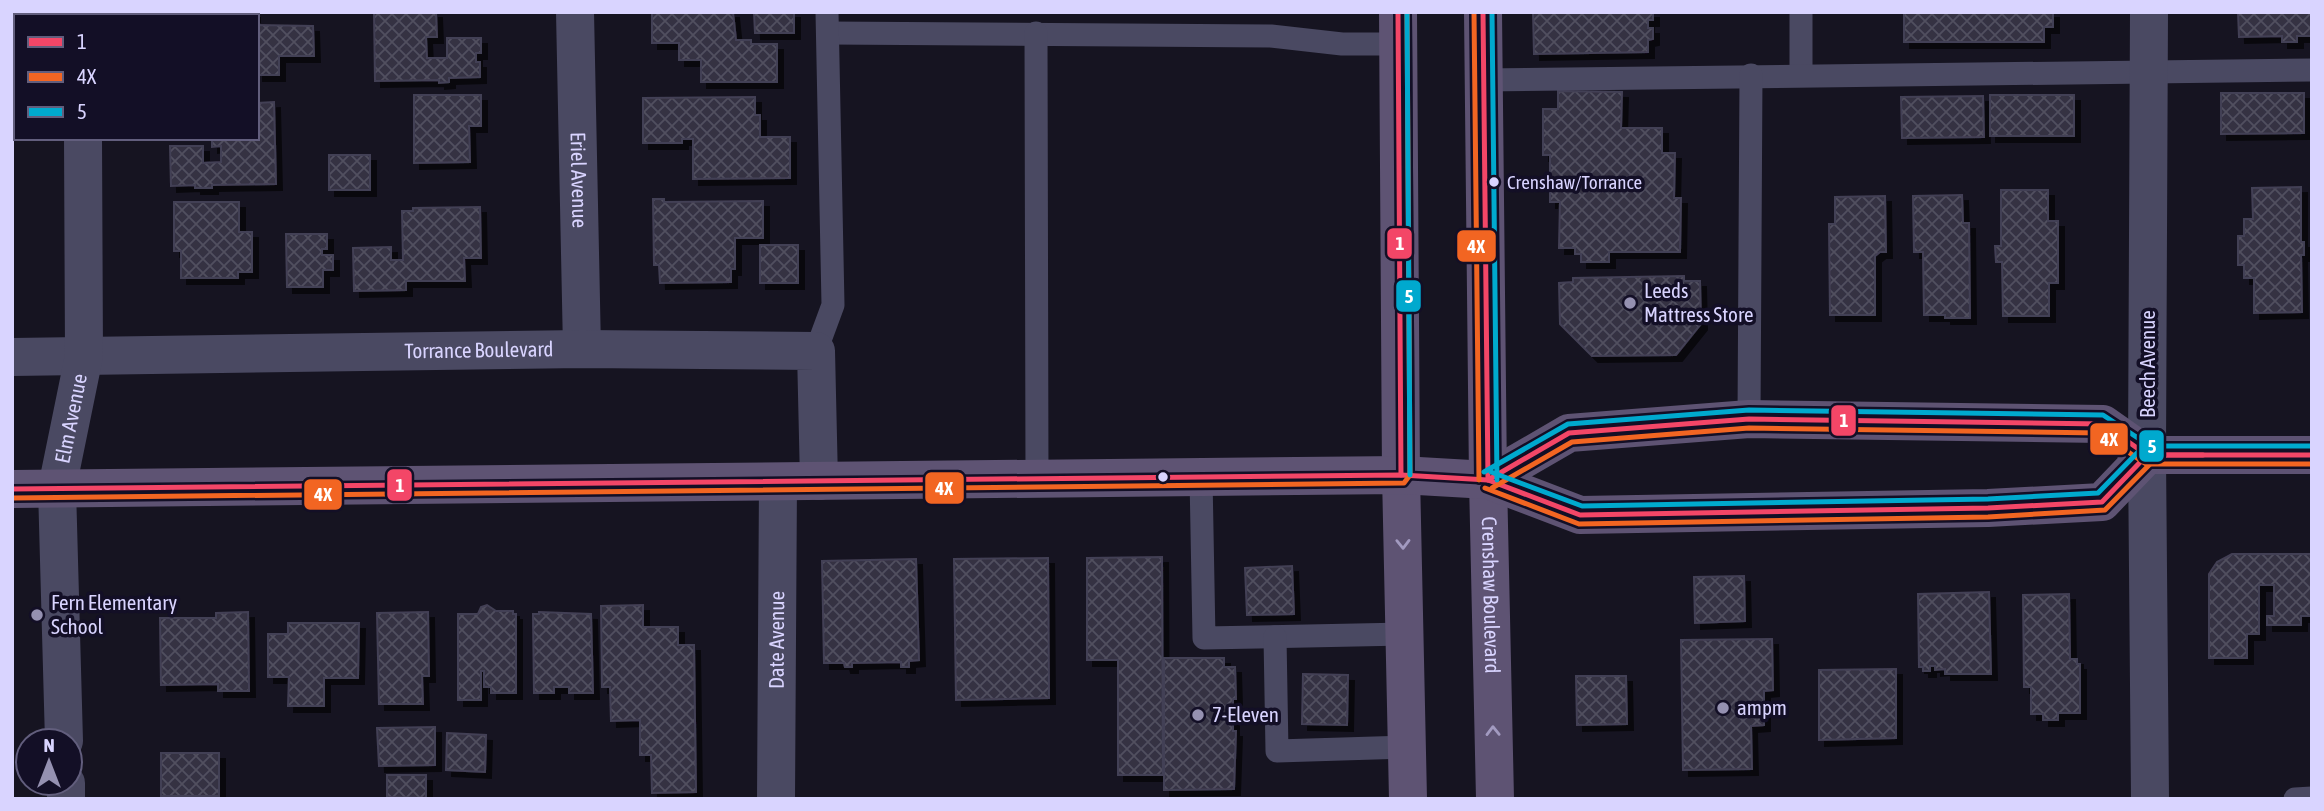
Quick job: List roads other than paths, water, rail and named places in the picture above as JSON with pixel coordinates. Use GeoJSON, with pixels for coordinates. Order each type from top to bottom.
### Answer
{"type":"FeatureCollection","features":[{"type":"Feature","properties":{"kind":"main road","name":"Crenshaw Boulevard"},"geometry":{"type":"LineString","coordinates":[[1483,12],[1488,480],[1495,799]]}},
{"type":"Feature","properties":{"kind":"main road"},"geometry":{"type":"LineString","coordinates":[[1399,28],[1401,475],[1408,799]]}},
{"type":"Feature","properties":{"kind":"main road"},"geometry":{"type":"LineString","coordinates":[[1488,480],[1569,433],[1749,419],[2103,424],[2147,455],[2312,454]]}},
{"type":"Feature","properties":{"kind":"main road"},"geometry":{"type":"LineString","coordinates":[[12,489],[1401,475],[1488,480],[1580,514],[1988,508],[2102,502],[2147,455]]}},
{"type":"Feature","properties":{"kind":"street","name":"Eriel Avenue"},"geometry":{"type":"LineString","coordinates":[[575,12],[582,349]]}},
{"type":"Feature","properties":{"kind":"street","name":"Beech Avenue"},"geometry":{"type":"LineString","coordinates":[[2149,12],[2147,455],[2150,799]]}},
{"type":"Feature","properties":{"kind":"street","name":"Elm Avenue"},"geometry":{"type":"LineString","coordinates":[[64,727],[58,488],[84,356],[83,140]]}},
{"type":"Feature","properties":{"kind":"street","name":"Torrance Boulevard"},"geometry":{"type":"LineString","coordinates":[[12,357],[582,349],[816,351]]}},
{"type":"Feature","properties":{"kind":"street"},"geometry":{"type":"LineString","coordinates":[[816,351],[819,481]]}},
{"type":"Feature","properties":{"kind":"street","name":"Date Avenue"},"geometry":{"type":"LineString","coordinates":[[776,799],[778,482]]}},
{"type":"Feature","properties":{"kind":"lane"},"geometry":{"type":"LineString","coordinates":[[1801,12],[1801,75]]}},
{"type":"Feature","properties":{"kind":"lane"},"geometry":{"type":"LineString","coordinates":[[816,351],[833,305],[827,23],[1035,33],[1271,36],[1342,44],[1399,28]]}},
{"type":"Feature","properties":{"kind":"lane"},"geometry":{"type":"LineString","coordinates":[[1035,33],[1037,479]]}},
{"type":"Feature","properties":{"kind":"lane"},"geometry":{"type":"LineString","coordinates":[[1483,80],[2312,70]]}},
{"type":"Feature","properties":{"kind":"lane"},"geometry":{"type":"LineString","coordinates":[[1749,419],[1751,75]]}},
{"type":"Feature","properties":{"kind":"lane"},"geometry":{"type":"LineString","coordinates":[[1201,477],[1204,638],[1405,634]]}},
{"type":"Feature","properties":{"kind":"lane"},"geometry":{"type":"LineString","coordinates":[[1275,637],[1277,751],[1407,747]]}},
{"type":"Feature","properties":{"kind":"lane"},"geometry":{"type":"LineString","coordinates":[[2295,799],[2312,798]]}},
{"type":"Feature","properties":{"kind":"place","name":"Crenshaw/Torrance"},"geometry":{"type":"Point","coordinates":[1494,182]}},
{"type":"Feature","properties":{"kind":"place","name":"Leeds Mattress Store"},"geometry":{"type":"Point","coordinates":[1630,303]}},
{"type":"Feature","properties":{"kind":"place","name":"Fern Elementary School"},"geometry":{"type":"Point","coordinates":[37,615]}},
{"type":"Feature","properties":{"kind":"place","name":"ampm"},"geometry":{"type":"Point","coordinates":[1723,708]}},
{"type":"Feature","properties":{"kind":"place","name":"7-Eleven"},"geometry":{"type":"Point","coordinates":[1198,715]}}]}
